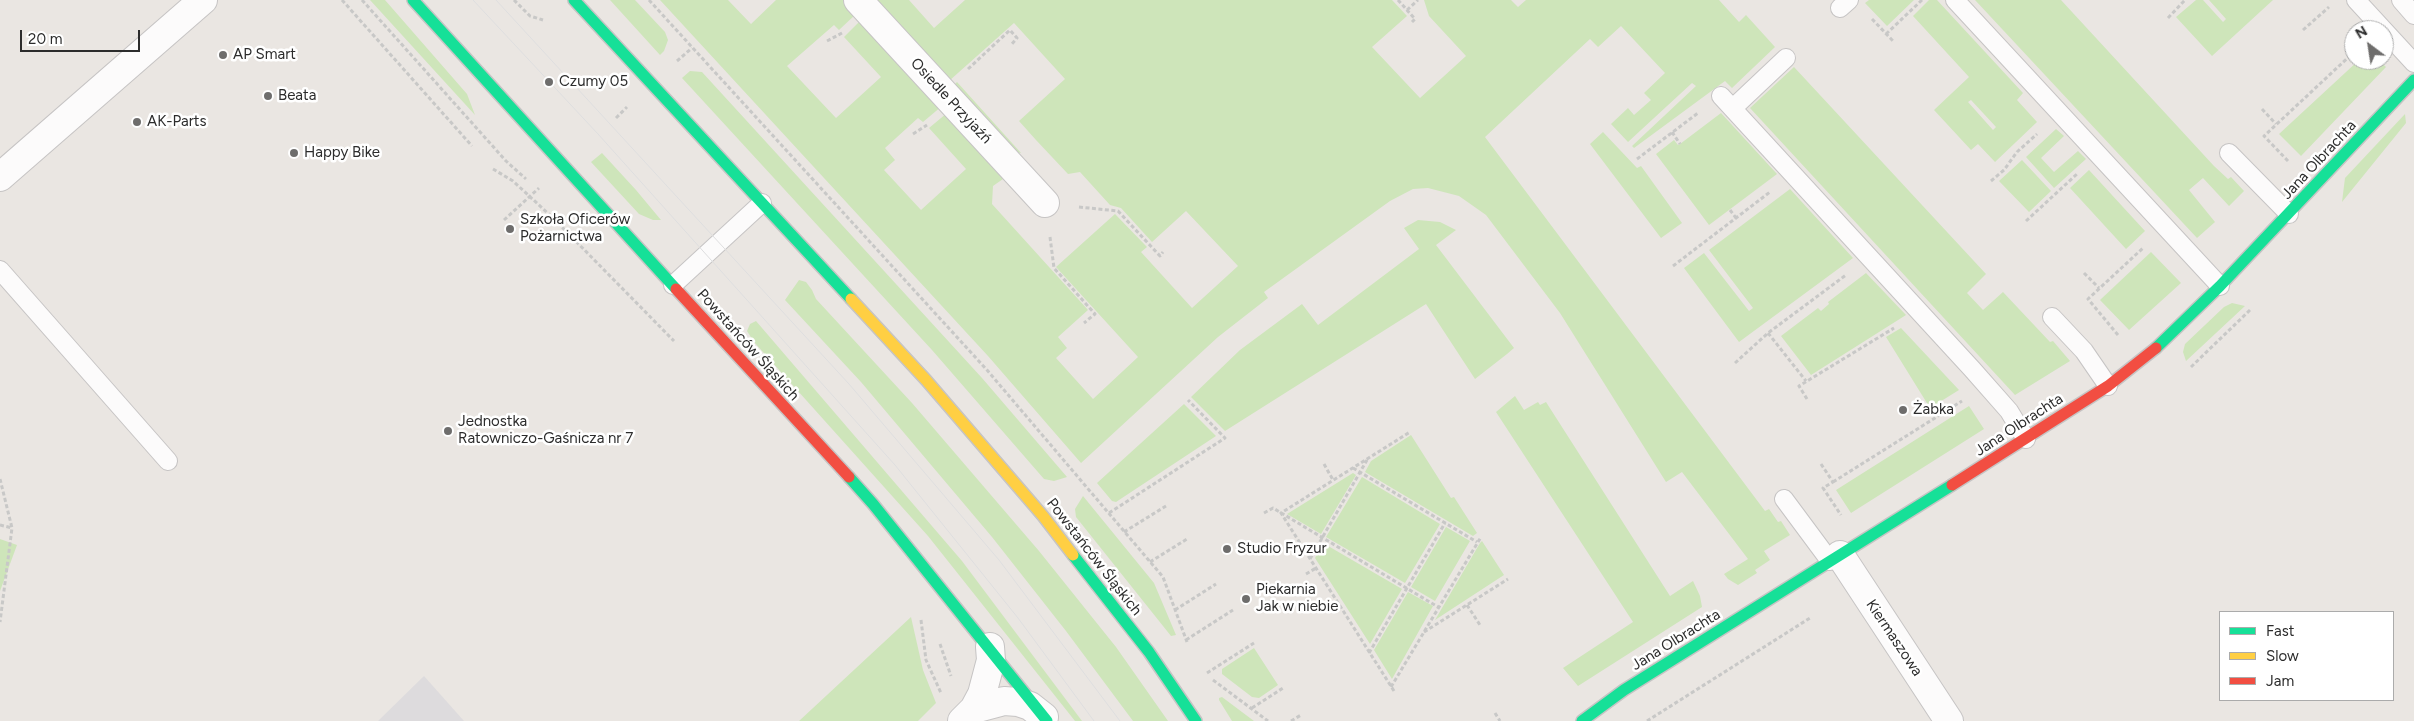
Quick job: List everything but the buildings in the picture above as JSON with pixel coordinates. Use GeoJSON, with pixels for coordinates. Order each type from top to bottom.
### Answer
{"type":"FeatureCollection","features":[{"type":"Feature","properties":{"kind":"main road","name":"Powstańców Śląskich"},"geometry":{"type":"LineString","coordinates":[[414,0],[872,504],[990,647],[1046,719]]}},
{"type":"Feature","properties":{"kind":"main road","name":"Powstańców Śląskich"},"geometry":{"type":"LineString","coordinates":[[574,0],[926,380],[1043,516],[1149,652],[1196,721]]}},
{"type":"Feature","properties":{"kind":"main road","name":"Jana Olbrachta"},"geometry":{"type":"LineString","coordinates":[[1582,721],[1624,690],[2108,386],[2158,346],[2220,286],[2414,80]]}},
{"type":"Feature","properties":{"kind":"street"},"geometry":{"type":"LineString","coordinates":[[0,177],[203,0]]}},
{"type":"Feature","properties":{"kind":"street","name":"Osiedle Przyjaźń"},"geometry":{"type":"LineString","coordinates":[[858,0],[1045,203]]}},
{"type":"Feature","properties":{"kind":"street","name":"Kiermaszowa"},"geometry":{"type":"LineString","coordinates":[[1835,558],[1949,721]]}},
{"type":"Feature","properties":{"kind":"street"},"geometry":{"type":"LineString","coordinates":[[968,715],[987,677],[991,660],[990,647]]}},
{"type":"Feature","properties":{"kind":"street"},"geometry":{"type":"LineString","coordinates":[[968,715],[1004,701],[1018,702],[1030,706],[1046,719]]}},
{"type":"Feature","properties":{"kind":"lane"},"geometry":{"type":"LineString","coordinates":[[1956,0],[2220,286]]}},
{"type":"Feature","properties":{"kind":"lane"},"geometry":{"type":"LineString","coordinates":[[2356,0],[2414,63]]}},
{"type":"Feature","properties":{"kind":"lane"},"geometry":{"type":"LineString","coordinates":[[2401,0],[2414,15]]}},
{"type":"Feature","properties":{"kind":"lane"},"geometry":{"type":"LineString","coordinates":[[1786,58],[1727,102],[1986,386],[2008,411],[2026,439]]}},
{"type":"Feature","properties":{"kind":"lane"},"geometry":{"type":"LineString","coordinates":[[2229,153],[2289,214]]}},
{"type":"Feature","properties":{"kind":"lane"},"geometry":{"type":"LineString","coordinates":[[674,285],[762,203]]}},
{"type":"Feature","properties":{"kind":"lane"},"geometry":{"type":"LineString","coordinates":[[0,270],[168,461]]}},
{"type":"Feature","properties":{"kind":"lane"},"geometry":{"type":"LineString","coordinates":[[2052,317],[2084,350],[2108,386]]}},
{"type":"Feature","properties":{"kind":"lane"},"geometry":{"type":"LineString","coordinates":[[1784,499],[1835,558]]}},
{"type":"Feature","properties":{"kind":"path"},"geometry":{"type":"LineString","coordinates":[[342,0],[472,146]]}},
{"type":"Feature","properties":{"kind":"path"},"geometry":{"type":"LineString","coordinates":[[362,0],[506,161]]}},
{"type":"Feature","properties":{"kind":"path"},"geometry":{"type":"LineString","coordinates":[[649,0],[988,370],[1163,577],[1188,646]]}},
{"type":"Feature","properties":{"kind":"path"},"geometry":{"type":"LineString","coordinates":[[1398,0],[1415,19],[1412,22]]}},
{"type":"Feature","properties":{"kind":"path"},"geometry":{"type":"LineString","coordinates":[[1407,10],[1418,0]]}},
{"type":"Feature","properties":{"kind":"path"},"geometry":{"type":"LineString","coordinates":[[1886,34],[1922,0]]}},
{"type":"Feature","properties":{"kind":"path"},"geometry":{"type":"LineString","coordinates":[[2168,18],[2185,0]]}},
{"type":"Feature","properties":{"kind":"path"},"geometry":{"type":"LineString","coordinates":[[2303,30],[2330,6]]}},
{"type":"Feature","properties":{"kind":"path"},"geometry":{"type":"LineString","coordinates":[[1867,14],[1894,42]]}},
{"type":"Feature","properties":{"kind":"path"},"geometry":{"type":"LineString","coordinates":[[942,91],[1010,30],[1017,38],[1011,45]]}},
{"type":"Feature","properties":{"kind":"path"},"geometry":{"type":"LineString","coordinates":[[2291,164],[2264,136],[2344,61]]}},
{"type":"Feature","properties":{"kind":"path"},"geometry":{"type":"LineString","coordinates":[[1636,159],[1672,132],[1727,102]]}},
{"type":"Feature","properties":{"kind":"path"},"geometry":{"type":"LineString","coordinates":[[2262,109],[2276,124]]}},
{"type":"Feature","properties":{"kind":"path"},"geometry":{"type":"LineString","coordinates":[[1991,182],[2004,170],[2017,152],[2060,113]]}},
{"type":"Feature","properties":{"kind":"path"},"geometry":{"type":"LineString","coordinates":[[1672,132],[1680,144]]}},
{"type":"Feature","properties":{"kind":"path"},"geometry":{"type":"LineString","coordinates":[[2026,221],[2098,154]]}},
{"type":"Feature","properties":{"kind":"path"},"geometry":{"type":"LineString","coordinates":[[493,169],[513,181],[530,196],[678,346]]}},
{"type":"Feature","properties":{"kind":"path"},"geometry":{"type":"LineString","coordinates":[[1674,266],[1794,174]]}},
{"type":"Feature","properties":{"kind":"path"},"geometry":{"type":"LineString","coordinates":[[504,220],[543,184]]}},
{"type":"Feature","properties":{"kind":"path"},"geometry":{"type":"LineString","coordinates":[[1084,323],[1095,314],[1054,268],[1045,203],[1118,211],[1160,256],[1163,252]]}},
{"type":"Feature","properties":{"kind":"path"},"geometry":{"type":"LineString","coordinates":[[1730,210],[1736,218]]}},
{"type":"Feature","properties":{"kind":"path"},"geometry":{"type":"LineString","coordinates":[[2118,336],[2088,299],[2166,227]]}},
{"type":"Feature","properties":{"kind":"path"},"geometry":{"type":"LineString","coordinates":[[1735,363],[1768,333],[1870,258]]}},
{"type":"Feature","properties":{"kind":"path"},"geometry":{"type":"LineString","coordinates":[[2084,273],[2099,288]]}},
{"type":"Feature","properties":{"kind":"path"},"geometry":{"type":"LineString","coordinates":[[2191,367],[2250,310]]}},
{"type":"Feature","properties":{"kind":"path"},"geometry":{"type":"LineString","coordinates":[[1807,399],[1799,386],[1920,312]]}},
{"type":"Feature","properties":{"kind":"path"},"geometry":{"type":"LineString","coordinates":[[1768,333],[1806,381]]}},
{"type":"Feature","properties":{"kind":"path"},"geometry":{"type":"LineString","coordinates":[[1842,516],[1823,488],[1986,386]]}},
{"type":"Feature","properties":{"kind":"path"},"geometry":{"type":"LineString","coordinates":[[1109,514],[1226,440],[1188,400]]}},
{"type":"Feature","properties":{"kind":"path"},"geometry":{"type":"LineString","coordinates":[[1281,513],[1410,432]]}},
{"type":"Feature","properties":{"kind":"path"},"geometry":{"type":"LineString","coordinates":[[1310,559],[1368,459]]}},
{"type":"Feature","properties":{"kind":"path"},"geometry":{"type":"LineString","coordinates":[[1324,464],[1333,480]]}},
{"type":"Feature","properties":{"kind":"path"},"geometry":{"type":"LineString","coordinates":[[1821,464],[1833,482]]}},
{"type":"Feature","properties":{"kind":"path"},"geometry":{"type":"LineString","coordinates":[[1353,468],[1477,542]]}},
{"type":"Feature","properties":{"kind":"path"},"geometry":{"type":"LineString","coordinates":[[0,479],[12,528],[0,622]]}},
{"type":"Feature","properties":{"kind":"path"},"geometry":{"type":"LineString","coordinates":[[1124,532],[1166,506]]}},
{"type":"Feature","properties":{"kind":"path"},"geometry":{"type":"LineString","coordinates":[[1264,513],[1273,508],[1438,607]]}},
{"type":"Feature","properties":{"kind":"path"},"geometry":{"type":"LineString","coordinates":[[1281,513],[1394,691]]}},
{"type":"Feature","properties":{"kind":"path"},"geometry":{"type":"LineString","coordinates":[[1369,652],[1445,523]]}},
{"type":"Feature","properties":{"kind":"path"},"geometry":{"type":"LineString","coordinates":[[0,525],[12,528]]}},
{"type":"Feature","properties":{"kind":"path"},"geometry":{"type":"LineString","coordinates":[[1391,687],[1481,537]]}},
{"type":"Feature","properties":{"kind":"path"},"geometry":{"type":"LineString","coordinates":[[1150,562],[1187,539]]}},
{"type":"Feature","properties":{"kind":"path"},"geometry":{"type":"LineString","coordinates":[[1306,574],[1316,568]]}},
{"type":"Feature","properties":{"kind":"path"},"geometry":{"type":"LineString","coordinates":[[1423,632],[1508,579]]}},
{"type":"Feature","properties":{"kind":"path"},"geometry":{"type":"LineString","coordinates":[[1175,610],[1216,584]]}},
{"type":"Feature","properties":{"kind":"path"},"geometry":{"type":"LineString","coordinates":[[1467,605],[1480,625]]}},
{"type":"Feature","properties":{"kind":"path"},"geometry":{"type":"LineString","coordinates":[[1186,640],[1233,610]]}},
{"type":"Feature","properties":{"kind":"path"},"geometry":{"type":"LineString","coordinates":[[920,617],[926,660],[943,696]]}},
{"type":"Feature","properties":{"kind":"path"},"geometry":{"type":"LineString","coordinates":[[939,637],[947,669],[955,683]]}},
{"type":"Feature","properties":{"kind":"path"},"geometry":{"type":"LineString","coordinates":[[1207,674],[1254,642]]}},
{"type":"Feature","properties":{"kind":"path"},"geometry":{"type":"LineString","coordinates":[[1202,666],[1207,674],[1268,721]]}},
{"type":"Feature","properties":{"kind":"path"},"geometry":{"type":"LineString","coordinates":[[1252,708],[1283,688]]}},
{"type":"Feature","properties":{"kind":"path"},"geometry":{"type":"LineString","coordinates":[[1494,713],[1500,721]]}},
{"type":"Feature","properties":{"kind":"path"},"geometry":{"type":"LineString","coordinates":[[1291,721],[1301,714]]}},
{"type":"Feature","properties":{"kind":"shaded area"},"geometry":{"type":"Polygon","coordinates":[[[424,676],[464,721],[378,721],[424,676]]]}},
{"type":"Feature","properties":{"kind":"green space"},"geometry":{"type":"Polygon","coordinates":[[[370,0],[385,0],[467,94],[475,115],[370,0]]]}},
{"type":"Feature","properties":{"kind":"green space"},"geometry":{"type":"Polygon","coordinates":[[[610,0],[635,0],[665,32],[668,40],[664,51],[660,55],[610,0]]]}},
{"type":"Feature","properties":{"kind":"green space"},"geometry":{"type":"Polygon","coordinates":[[[660,0],[728,0],[751,24],[776,0],[844,0],[856,14],[839,30],[834,25],[787,66],[836,118],[881,77],[844,37],[861,20],[942,106],[923,122],[918,118],[885,148],[895,160],[884,170],[921,210],[966,169],[929,128],[947,113],[997,168],[1003,179],[993,186],[992,204],[1088,310],[1058,337],[1067,348],[1056,358],[1093,399],[1138,357],[1056,267],[1115,214],[1147,247],[1141,252],[1192,308],[1238,266],[1186,211],[1152,242],[1121,208],[1110,205],[1080,172],[1068,174],[1036,140],[1019,121],[1065,79],[1014,23],[949,81],[874,0],[909,0],[934,28],[965,0],[1392,0],[1407,16],[1372,47],[1420,98],[1466,56],[1429,16],[1424,0],[1511,0],[1518,7],[1526,0],[1719,0],[1739,22],[1746,15],[1775,47],[1732,88],[1725,81],[1634,148],[1632,146],[1696,86],[1692,83],[1628,142],[1611,124],[1628,108],[1634,115],[1651,100],[1644,93],[1665,73],[1621,26],[1598,47],[1590,39],[1485,137],[1765,511],[1769,509],[1778,522],[1781,521],[1790,535],[1764,551],[1770,560],[1755,570],[1757,573],[1738,585],[1728,579],[1724,574],[1748,559],[1682,472],[1666,482],[1560,313],[1486,215],[1459,196],[1428,188],[1413,189],[1390,201],[1264,292],[1268,298],[1218,337],[1081,463],[988,356],[660,0]]]}},
{"type":"Feature","properties":{"kind":"green space"},"geometry":{"type":"Polygon","coordinates":[[[1869,0],[1914,0],[1887,26],[1865,3],[1869,0]]]}},
{"type":"Feature","properties":{"kind":"green space"},"geometry":{"type":"Polygon","coordinates":[[[1929,0],[1937,0],[2023,93],[2017,100],[2037,122],[1995,162],[1978,144],[1971,150],[1934,110],[1969,77],[1913,16],[1929,0]],[[1971,100],[1968,102],[1993,130],[1996,127],[1971,100]]]}},
{"type":"Feature","properties":{"kind":"green space"},"geometry":{"type":"Polygon","coordinates":[[[1975,0],[2061,0],[2214,166],[2228,179],[2231,177],[2244,191],[2229,206],[2203,178],[2189,190],[2215,222],[2197,238],[1975,0]]]}},
{"type":"Feature","properties":{"kind":"green space"},"geometry":{"type":"Polygon","coordinates":[[[2196,0],[2203,0],[2223,22],[2226,19],[2209,0],[2273,0],[2212,56],[2176,17],[2196,0]]]}},
{"type":"Feature","properties":{"kind":"green space"},"geometry":{"type":"Polygon","coordinates":[[[1794,67],[1986,274],[1967,293],[1983,310],[2003,292],[2050,342],[2053,341],[2070,361],[2015,395],[1750,108],[1794,67]]]}},
{"type":"Feature","properties":{"kind":"green space"},"geometry":{"type":"Polygon","coordinates":[[[2348,70],[2383,70],[2301,156],[2279,134],[2348,70]]]}},
{"type":"Feature","properties":{"kind":"green space"},"geometry":{"type":"Polygon","coordinates":[[[690,71],[702,72],[982,378],[1067,477],[1054,481],[1044,479],[932,350],[682,78],[690,71]]]}},
{"type":"Feature","properties":{"kind":"green space"},"geometry":{"type":"Polygon","coordinates":[[[957,82],[1021,153],[1014,152],[953,86],[957,82]]]}},
{"type":"Feature","properties":{"kind":"green space"},"geometry":{"type":"Polygon","coordinates":[[[1721,113],[1777,174],[1709,225],[1656,154],[1674,140],[1678,145],[1680,144],[1721,113]]]}},
{"type":"Feature","properties":{"kind":"green space"},"geometry":{"type":"Polygon","coordinates":[[[2405,114],[2406,123],[2342,202],[2345,178],[2405,114]]]}},
{"type":"Feature","properties":{"kind":"green space"},"geometry":{"type":"Polygon","coordinates":[[[2056,129],[2064,136],[2041,158],[2054,172],[2078,151],[2086,159],[2054,188],[2026,157],[2056,129]]]}},
{"type":"Feature","properties":{"kind":"green space"},"geometry":{"type":"Polygon","coordinates":[[[1603,132],[1637,168],[1641,166],[1682,223],[1661,238],[1590,144],[1603,132]]]}},
{"type":"Feature","properties":{"kind":"green space"},"geometry":{"type":"Polygon","coordinates":[[[602,153],[661,220],[653,220],[639,214],[591,162],[602,153]]]}},
{"type":"Feature","properties":{"kind":"green space"},"geometry":{"type":"Polygon","coordinates":[[[2022,160],[2051,191],[2029,212],[1999,181],[2022,160]]]}},
{"type":"Feature","properties":{"kind":"green space"},"geometry":{"type":"Polygon","coordinates":[[[2089,170],[2145,231],[2126,249],[2070,188],[2089,170]]]}},
{"type":"Feature","properties":{"kind":"green space"},"geometry":{"type":"Polygon","coordinates":[[[1790,189],[1853,258],[1739,342],[1684,268],[1704,253],[1749,311],[1753,308],[1709,250],[1790,189]]]}},
{"type":"Feature","properties":{"kind":"green space"},"geometry":{"type":"Polygon","coordinates":[[[1418,220],[1440,222],[1456,230],[1436,245],[1514,348],[1475,379],[1426,304],[1225,431],[1191,397],[1240,350],[1302,304],[1318,325],[1419,249],[1404,228],[1418,220]]]}},
{"type":"Feature","properties":{"kind":"green space"},"geometry":{"type":"Polygon","coordinates":[[[2151,252],[2181,283],[2129,330],[2100,300],[2151,252]]]}},
{"type":"Feature","properties":{"kind":"green space"},"geometry":{"type":"Polygon","coordinates":[[[1866,273],[1906,315],[1811,375],[1781,336],[1818,308],[1821,311],[1829,304],[1828,302],[1866,273]]]}},
{"type":"Feature","properties":{"kind":"green space"},"geometry":{"type":"Polygon","coordinates":[[[799,280],[806,282],[816,299],[912,403],[1039,551],[1116,647],[1168,721],[1133,721],[1066,631],[992,537],[861,382],[785,300],[799,280]]]}},
{"type":"Feature","properties":{"kind":"green space"},"geometry":{"type":"Polygon","coordinates":[[[2232,303],[2245,306],[2186,361],[2183,352],[2185,344],[2224,307],[2232,303]]]}},
{"type":"Feature","properties":{"kind":"green space"},"geometry":{"type":"Polygon","coordinates":[[[756,321],[962,561],[1082,721],[1075,721],[928,536],[754,342],[747,331],[750,324],[756,321]]]}},
{"type":"Feature","properties":{"kind":"green space"},"geometry":{"type":"Polygon","coordinates":[[[1901,328],[1959,390],[1930,408],[1886,337],[1901,328]]]}},
{"type":"Feature","properties":{"kind":"green space"},"geometry":{"type":"Polygon","coordinates":[[[1515,396],[1524,410],[1538,402],[1540,405],[1546,402],[1670,596],[1693,581],[1700,596],[1702,607],[1578,686],[1563,668],[1633,622],[1496,412],[1515,396]]]}},
{"type":"Feature","properties":{"kind":"green space"},"geometry":{"type":"Polygon","coordinates":[[[1184,404],[1216,436],[1116,502],[1112,501],[1097,483],[1184,404]]]}},
{"type":"Feature","properties":{"kind":"green space"},"geometry":{"type":"Polygon","coordinates":[[[1969,406],[1984,429],[1851,513],[1836,490],[1969,406]]]}},
{"type":"Feature","properties":{"kind":"green space"},"geometry":{"type":"Polygon","coordinates":[[[1411,435],[1451,498],[1454,497],[1477,533],[1473,536],[1365,472],[1371,461],[1411,435]]]}},
{"type":"Feature","properties":{"kind":"green space"},"geometry":{"type":"Polygon","coordinates":[[[1353,473],[1356,475],[1321,534],[1287,514],[1353,473]]]}},
{"type":"Feature","properties":{"kind":"green space"},"geometry":{"type":"Polygon","coordinates":[[[1362,477],[1440,524],[1405,583],[1326,537],[1362,477]]]}},
{"type":"Feature","properties":{"kind":"green space"},"geometry":{"type":"Polygon","coordinates":[[[1083,496],[1154,583],[1176,635],[1171,636],[1076,517],[1075,509],[1083,496]]]}},
{"type":"Feature","properties":{"kind":"green space"},"geometry":{"type":"Polygon","coordinates":[[[1446,527],[1470,541],[1435,601],[1411,587],[1446,527]]]}},
{"type":"Feature","properties":{"kind":"green space"},"geometry":{"type":"Polygon","coordinates":[[[0,539],[17,545],[0,591],[0,539]]]}},
{"type":"Feature","properties":{"kind":"green space"},"geometry":{"type":"Polygon","coordinates":[[[1482,541],[1504,575],[1435,620],[1480,543],[1482,541]]]}},
{"type":"Feature","properties":{"kind":"green space"},"geometry":{"type":"Polygon","coordinates":[[[1323,543],[1402,589],[1370,644],[1315,558],[1323,543]]]}},
{"type":"Feature","properties":{"kind":"green space"},"geometry":{"type":"Polygon","coordinates":[[[1408,592],[1433,606],[1392,679],[1374,650],[1408,592]]]}},
{"type":"Feature","properties":{"kind":"green space"},"geometry":{"type":"Polygon","coordinates":[[[911,617],[923,670],[936,703],[918,721],[799,721],[911,617]]]}},
{"type":"Feature","properties":{"kind":"green space"},"geometry":{"type":"Polygon","coordinates":[[[1254,648],[1278,685],[1259,698],[1252,697],[1222,674],[1222,669],[1254,648]]]}},
{"type":"Feature","properties":{"kind":"green space"},"geometry":{"type":"Polygon","coordinates":[[[1222,697],[1254,721],[1232,721],[1219,700],[1222,697]]]}},
{"type":"Feature","properties":{"kind":"tram line"},"geometry":{"type":"LineString","coordinates":[[473,0],[598,134],[895,465],[1018,618],[1094,721]]}},
{"type":"Feature","properties":{"kind":"tram line"},"geometry":{"type":"LineString","coordinates":[[496,0],[849,384],[999,560],[1120,721]]}},
{"type":"Feature","properties":{"kind":"traffic: fast"},"geometry":{"type":"LineString","coordinates":[[413,0],[676,289]]}},
{"type":"Feature","properties":{"kind":"traffic: fast"},"geometry":{"type":"LineString","coordinates":[[574,0],[851,299]]}},
{"type":"Feature","properties":{"kind":"traffic: fast"},"geometry":{"type":"LineString","coordinates":[[2156,348],[2220,286],[2414,80]]}},
{"type":"Feature","properties":{"kind":"traffic: fast"},"geometry":{"type":"LineString","coordinates":[[849,477],[873,504],[1047,721]]}},
{"type":"Feature","properties":{"kind":"traffic: fast"},"geometry":{"type":"LineString","coordinates":[[1582,721],[1624,690],[1952,485]]}},
{"type":"Feature","properties":{"kind":"traffic: fast"},"geometry":{"type":"LineString","coordinates":[[1073,555],[1149,652],[1196,721]]}},
{"type":"Feature","properties":{"kind":"traffic: slow"},"geometry":{"type":"LineString","coordinates":[[851,299],[926,380],[1043,516],[1073,555]]}},
{"type":"Feature","properties":{"kind":"traffic: jam"},"geometry":{"type":"LineString","coordinates":[[676,289],[849,477]]}},
{"type":"Feature","properties":{"kind":"traffic: jam"},"geometry":{"type":"LineString","coordinates":[[1952,485],[2108,386],[2156,348]]}},
{"type":"Feature","properties":{"kind":"place","name":"AP Smart"},"geometry":{"type":"Point","coordinates":[223,55]}},
{"type":"Feature","properties":{"kind":"place","name":"Czumy 05"},"geometry":{"type":"Point","coordinates":[549,82]}},
{"type":"Feature","properties":{"kind":"place","name":"Beata"},"geometry":{"type":"Point","coordinates":[268,96]}},
{"type":"Feature","properties":{"kind":"place","name":"AK-Parts"},"geometry":{"type":"Point","coordinates":[137,122]}},
{"type":"Feature","properties":{"kind":"place","name":"Happy Bike"},"geometry":{"type":"Point","coordinates":[294,153]}},
{"type":"Feature","properties":{"kind":"place","name":"Szkoła Oficerów Pożarnictwa"},"geometry":{"type":"Point","coordinates":[510,229]}},
{"type":"Feature","properties":{"kind":"place","name":"Żabka"},"geometry":{"type":"Point","coordinates":[1903,410]}},
{"type":"Feature","properties":{"kind":"place","name":"Jednostka Ratowniczo-Gaśnicza nr 7"},"geometry":{"type":"Point","coordinates":[448,431]}},
{"type":"Feature","properties":{"kind":"place","name":"Studio Fryzur"},"geometry":{"type":"Point","coordinates":[1227,549]}},
{"type":"Feature","properties":{"kind":"place","name":"Piekarnia Jak w niebie"},"geometry":{"type":"Point","coordinates":[1246,599]}}]}
